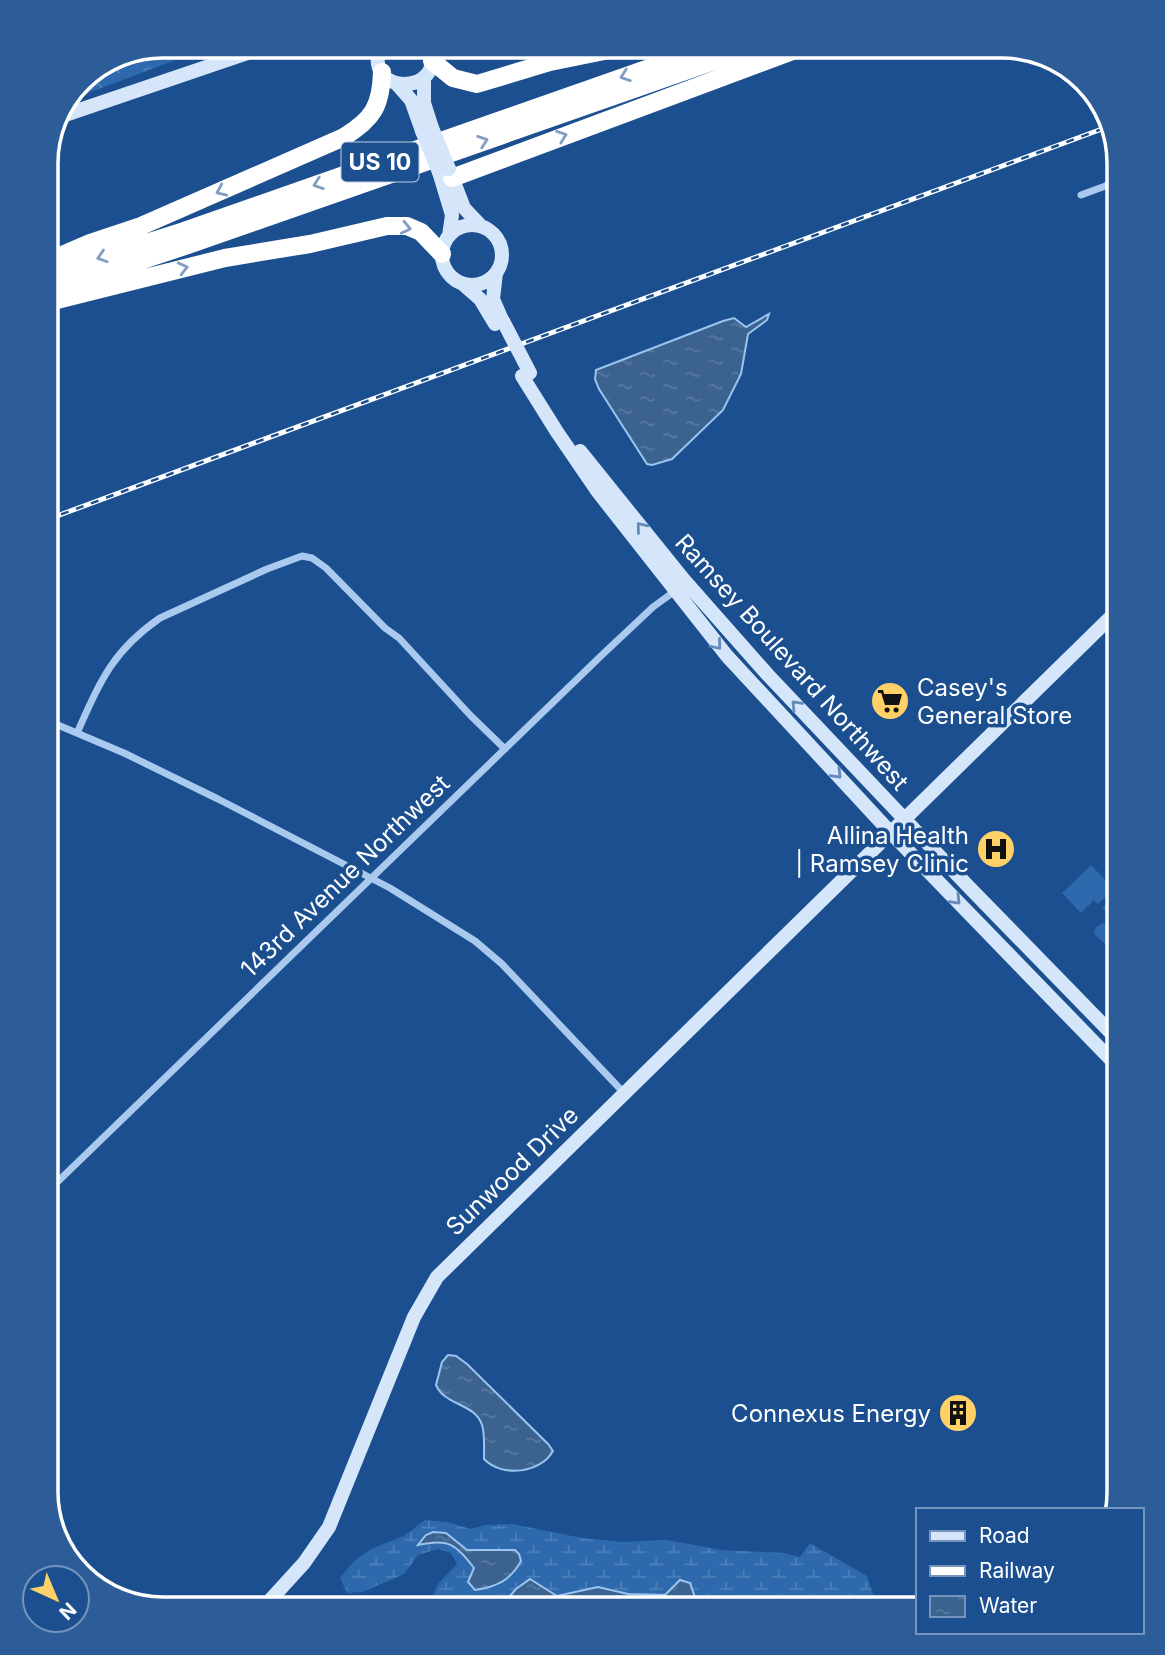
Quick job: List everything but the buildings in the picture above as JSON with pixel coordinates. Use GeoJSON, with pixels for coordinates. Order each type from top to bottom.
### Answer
{"type":"FeatureCollection","features":[{"type":"Feature","properties":{"kind":"highway"},"geometry":{"type":"LineString","coordinates":[[431,58],[453,78],[477,84],[570,58]]}},
{"type":"Feature","properties":{"kind":"highway","name":"US 10"},"geometry":{"type":"LineString","coordinates":[[58,271],[184,231],[678,58]]}},
{"type":"Feature","properties":{"kind":"highway","name":"US 10"},"geometry":{"type":"LineString","coordinates":[[58,288],[723,58]]}},
{"type":"Feature","properties":{"kind":"highway"},"geometry":{"type":"LineString","coordinates":[[446,173],[772,58]]}},
{"type":"Feature","properties":{"kind":"highway"},"geometry":{"type":"LineString","coordinates":[[58,257],[145,224],[344,137],[374,112],[381,93],[382,60]]}},
{"type":"Feature","properties":{"kind":"highway"},"geometry":{"type":"LineString","coordinates":[[58,299],[214,261],[310,244],[387,226],[407,226],[421,232],[442,254]]}},
{"type":"Feature","properties":{"kind":"street"},"geometry":{"type":"LineString","coordinates":[[71,113],[233,58]]}},
{"type":"Feature","properties":{"kind":"street"},"geometry":{"type":"LineString","coordinates":[[382,60],[409,85],[429,58]]}},
{"type":"Feature","properties":{"kind":"street"},"geometry":{"type":"LineString","coordinates":[[427,130],[424,103],[430,58]]}},
{"type":"Feature","properties":{"kind":"street"},"geometry":{"type":"LineString","coordinates":[[382,60],[411,100],[464,208],[494,235],[501,249],[502,259],[496,273],[480,284],[464,285],[455,280],[448,273],[442,254],[449,236],[452,215],[446,173]]}},
{"type":"Feature","properties":{"kind":"street"},"geometry":{"type":"LineString","coordinates":[[1082,195],[1107,186]]}},
{"type":"Feature","properties":{"kind":"street"},"geometry":{"type":"LineString","coordinates":[[449,236],[464,227],[482,227]]}},
{"type":"Feature","properties":{"kind":"street","name":"Ramsey Boulevard Northwest"},"geometry":{"type":"LineString","coordinates":[[496,273],[493,299],[499,323]]}},
{"type":"Feature","properties":{"kind":"street","name":"Ramsey Boulevard Northwest"},"geometry":{"type":"LineString","coordinates":[[464,285],[480,299],[499,323],[556,432],[598,492],[727,656],[891,833],[1107,1056]]}},
{"type":"Feature","properties":{"kind":"street","name":"Ramsey Boulevard Northwest"},"geometry":{"type":"LineString","coordinates":[[526,375],[581,452],[691,589],[905,821],[1107,1028]]}},
{"type":"Feature","properties":{"kind":"street"},"geometry":{"type":"LineString","coordinates":[[77,733],[104,673],[129,642],[144,629],[160,618],[295,557],[313,558],[327,568],[385,628],[399,638],[505,749]]}},
{"type":"Feature","properties":{"kind":"street","name":"143rd Avenue Northwest"},"geometry":{"type":"LineString","coordinates":[[58,1181],[505,749],[644,616],[675,591]]}},
{"type":"Feature","properties":{"kind":"street","name":"Sunwood Drive"},"geometry":{"type":"LineString","coordinates":[[273,1597],[304,1563],[328,1527],[397,1356],[431,1286],[469,1245],[1107,621]]}},
{"type":"Feature","properties":{"kind":"street"},"geometry":{"type":"LineString","coordinates":[[58,725],[218,799],[371,878],[475,941],[502,964],[625,1094]]}},
{"type":"Feature","properties":{"kind":"street"},"geometry":{"type":"LineString","coordinates":[[1003,949],[1018,953],[1107,1045]]}},
{"type":"Feature","properties":{"kind":"street"},"geometry":{"type":"LineString","coordinates":[[1101,1022],[1107,1021]]}},
{"type":"Feature","properties":{"kind":"green space"},"geometry":{"type":"Polygon","coordinates":[[[181,58],[83,95],[110,72],[129,63],[181,58]]]}},
{"type":"Feature","properties":{"kind":"green space"},"geometry":{"type":"Polygon","coordinates":[[[1091,865],[1107,882],[1107,896],[1098,904],[1094,900],[1081,913],[1062,893],[1091,865]]]}},
{"type":"Feature","properties":{"kind":"green space"},"geometry":{"type":"Polygon","coordinates":[[[1107,924],[1107,946],[1094,934],[1096,927],[1107,924]]]}},
{"type":"Feature","properties":{"kind":"green space"},"geometry":{"type":"Polygon","coordinates":[[[425,1520],[447,1522],[470,1529],[512,1524],[582,1538],[622,1542],[667,1540],[722,1550],[783,1553],[800,1557],[810,1543],[867,1576],[874,1597],[671,1597],[628,1594],[598,1587],[557,1596],[530,1579],[509,1597],[433,1597],[438,1584],[457,1564],[451,1553],[438,1549],[418,1555],[404,1574],[363,1592],[347,1593],[340,1578],[354,1561],[371,1549],[404,1536],[425,1520]],[[433,1532],[426,1535],[419,1544],[441,1541],[452,1545],[474,1569],[496,1587],[514,1574],[467,1550],[457,1540],[433,1532]]]}},
{"type":"Feature","properties":{"kind":"water"},"geometry":{"type":"Polygon","coordinates":[[[769,314],[767,320],[748,334],[741,374],[723,410],[672,459],[647,464],[599,389],[595,379],[596,370],[723,321],[734,318],[746,327],[769,314]]]}},
{"type":"Feature","properties":{"kind":"water"},"geometry":{"type":"Polygon","coordinates":[[[448,1355],[456,1356],[467,1364],[548,1444],[553,1451],[547,1458],[531,1468],[511,1471],[492,1465],[484,1459],[484,1433],[478,1418],[467,1408],[446,1397],[436,1385],[442,1362],[448,1355]]]}},
{"type":"Feature","properties":{"kind":"water"},"geometry":{"type":"Polygon","coordinates":[[[433,1532],[446,1533],[467,1550],[515,1550],[521,1561],[502,1582],[475,1590],[468,1582],[474,1568],[456,1548],[437,1542],[418,1545],[426,1535],[433,1532]]]}},
{"type":"Feature","properties":{"kind":"water"},"geometry":{"type":"Polygon","coordinates":[[[530,1579],[557,1596],[598,1587],[628,1594],[665,1595],[680,1580],[690,1583],[695,1597],[509,1597],[530,1579]]]}},
{"type":"Feature","properties":{"kind":"railway"},"geometry":{"type":"LineString","coordinates":[[58,516],[1101,129]]}},
{"type":"Feature","properties":{"kind":"place","name":"Casey's General Store"},"geometry":{"type":"Point","coordinates":[890,701]}},
{"type":"Feature","properties":{"kind":"place","name":"Allina Health | Ramsey Clinic"},"geometry":{"type":"Point","coordinates":[996,849]}},
{"type":"Feature","properties":{"kind":"place","name":"Connexus Energy"},"geometry":{"type":"Point","coordinates":[958,1413]}}]}
